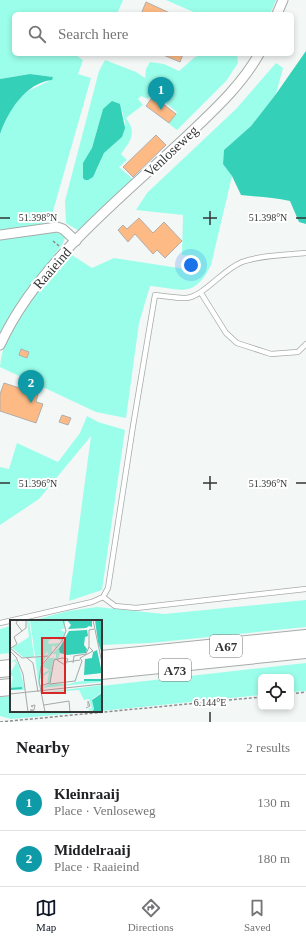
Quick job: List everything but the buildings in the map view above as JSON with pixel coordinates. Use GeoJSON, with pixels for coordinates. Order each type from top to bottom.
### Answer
{"type":"FeatureCollection","features":[{"type":"Feature","properties":{"kind":"highway","name":"A67"},"geometry":{"type":"LineString","coordinates":[[102,659],[306,638]]}},
{"type":"Feature","properties":{"kind":"highway","name":"A67"},"geometry":{"type":"LineString","coordinates":[[102,671],[306,650]]}},
{"type":"Feature","properties":{"kind":"highway","name":"A73"},"geometry":{"type":"LineString","coordinates":[[102,678],[228,665],[247,656]]}},
{"type":"Feature","properties":{"kind":"street"},"geometry":{"type":"LineString","coordinates":[[278,12],[283,0]]}},
{"type":"Feature","properties":{"kind":"street","name":"Venloseweg"},"geometry":{"type":"LineString","coordinates":[[76,241],[217,107],[243,79],[257,56]]}},
{"type":"Feature","properties":{"kind":"street","name":"Raaieind"},"geometry":{"type":"LineString","coordinates":[[0,235],[57,227],[63,228],[76,241],[48,270],[19,307],[0,345]]}},
{"type":"Feature","properties":{"kind":"lane"},"geometry":{"type":"LineString","coordinates":[[13,620],[92,602],[103,597],[108,588],[155,295],[187,298],[201,293],[227,270],[243,262],[265,257],[306,253]]}},
{"type":"Feature","properties":{"kind":"lane"},"geometry":{"type":"LineString","coordinates":[[201,293],[226,333],[237,343],[271,354],[298,352],[306,344]]}},
{"type":"Feature","properties":{"kind":"lane"},"geometry":{"type":"LineString","coordinates":[[103,597],[115,606],[136,608],[306,589]]}},
{"type":"Feature","properties":{"kind":"lane"},"geometry":{"type":"LineString","coordinates":[[0,623],[10,621]]}},
{"type":"Feature","properties":{"kind":"path"},"geometry":{"type":"LineString","coordinates":[[294,694],[306,692]]}},
{"type":"Feature","properties":{"kind":"path"},"geometry":{"type":"LineString","coordinates":[[0,722],[258,697]]}},
{"type":"Feature","properties":{"kind":"shaded area"},"geometry":{"type":"Polygon","coordinates":[[[0,0],[123,0],[118,12],[12,12],[12,56],[77,56],[83,60],[78,74],[91,78],[51,218],[44,224],[0,230],[0,133],[11,110],[24,93],[51,80],[53,77],[30,74],[0,79],[0,0]]]}},
{"type":"Feature","properties":{"kind":"shaded area"},"geometry":{"type":"Polygon","coordinates":[[[166,0],[276,0],[271,12],[193,12],[166,0]]]}},
{"type":"Feature","properties":{"kind":"shaded area"},"geometry":{"type":"Polygon","coordinates":[[[306,51],[306,224],[299,222],[290,201],[241,195],[232,176],[223,164],[224,150],[251,126],[276,94],[306,51]]]}},
{"type":"Feature","properties":{"kind":"shaded area"},"geometry":{"type":"Polygon","coordinates":[[[199,56],[237,56],[238,63],[226,81],[177,130],[169,124],[177,112],[152,92],[148,99],[141,96],[138,99],[143,105],[126,118],[132,132],[128,145],[121,154],[127,160],[119,167],[134,180],[79,231],[66,223],[65,201],[99,71],[105,60],[136,72],[145,78],[146,69],[150,62],[164,64],[179,71],[195,57],[199,56]],[[120,104],[103,109],[83,174],[96,171],[104,153],[122,137],[125,122],[120,104]]]}},
{"type":"Feature","properties":{"kind":"shaded area"},"geometry":{"type":"Polygon","coordinates":[[[276,63],[283,68],[276,94],[251,126],[224,150],[223,164],[232,176],[211,265],[205,276],[199,283],[186,289],[179,290],[150,286],[139,323],[126,418],[96,412],[0,367],[8,336],[16,321],[47,279],[69,256],[72,255],[92,268],[114,258],[185,269],[193,256],[182,255],[183,215],[136,210],[147,193],[236,109],[276,63]]]}},
{"type":"Feature","properties":{"kind":"shaded area"},"geometry":{"type":"Polygon","coordinates":[[[30,74],[53,77],[52,80],[42,82],[34,87],[19,100],[3,125],[0,134],[0,79],[30,74]]]}},
{"type":"Feature","properties":{"kind":"shaded area"},"geometry":{"type":"Polygon","coordinates":[[[112,101],[120,104],[125,128],[122,137],[104,153],[93,177],[85,180],[83,178],[83,163],[92,148],[103,109],[112,101]]]}},
{"type":"Feature","properties":{"kind":"shaded area"},"geometry":{"type":"Polygon","coordinates":[[[49,232],[62,234],[65,238],[62,245],[16,305],[0,333],[0,239],[49,232]]]}},
{"type":"Feature","properties":{"kind":"shaded area"},"geometry":{"type":"Polygon","coordinates":[[[87,416],[98,422],[125,430],[102,590],[69,601],[91,436],[39,499],[0,525],[0,467],[9,469],[17,443],[58,462],[80,433],[87,416]]]}},
{"type":"Feature","properties":{"kind":"shaded area"},"geometry":{"type":"Polygon","coordinates":[[[306,600],[306,627],[150,643],[102,645],[102,620],[35,620],[68,611],[97,607],[164,614],[306,600]]]}},
{"type":"Feature","properties":{"kind":"shaded area"},"geometry":{"type":"Polygon","coordinates":[[[10,626],[10,653],[0,654],[0,629],[10,626]]]}},
{"type":"Feature","properties":{"kind":"shaded area"},"geometry":{"type":"Polygon","coordinates":[[[306,663],[306,691],[294,692],[294,674],[258,674],[258,695],[102,711],[102,686],[306,663]]]}},
{"type":"Feature","properties":{"kind":"shaded area"},"geometry":{"type":"Polygon","coordinates":[[[10,696],[10,712],[87,712],[11,719],[0,716],[0,697],[10,696]]]}},
{"type":"Feature","properties":{"kind":"place","name":"Kleinraaij"},"geometry":{"type":"Point","coordinates":[161,110]}},
{"type":"Feature","properties":{"kind":"place","name":"Middelraaij"},"geometry":{"type":"Point","coordinates":[31,403]}}]}
